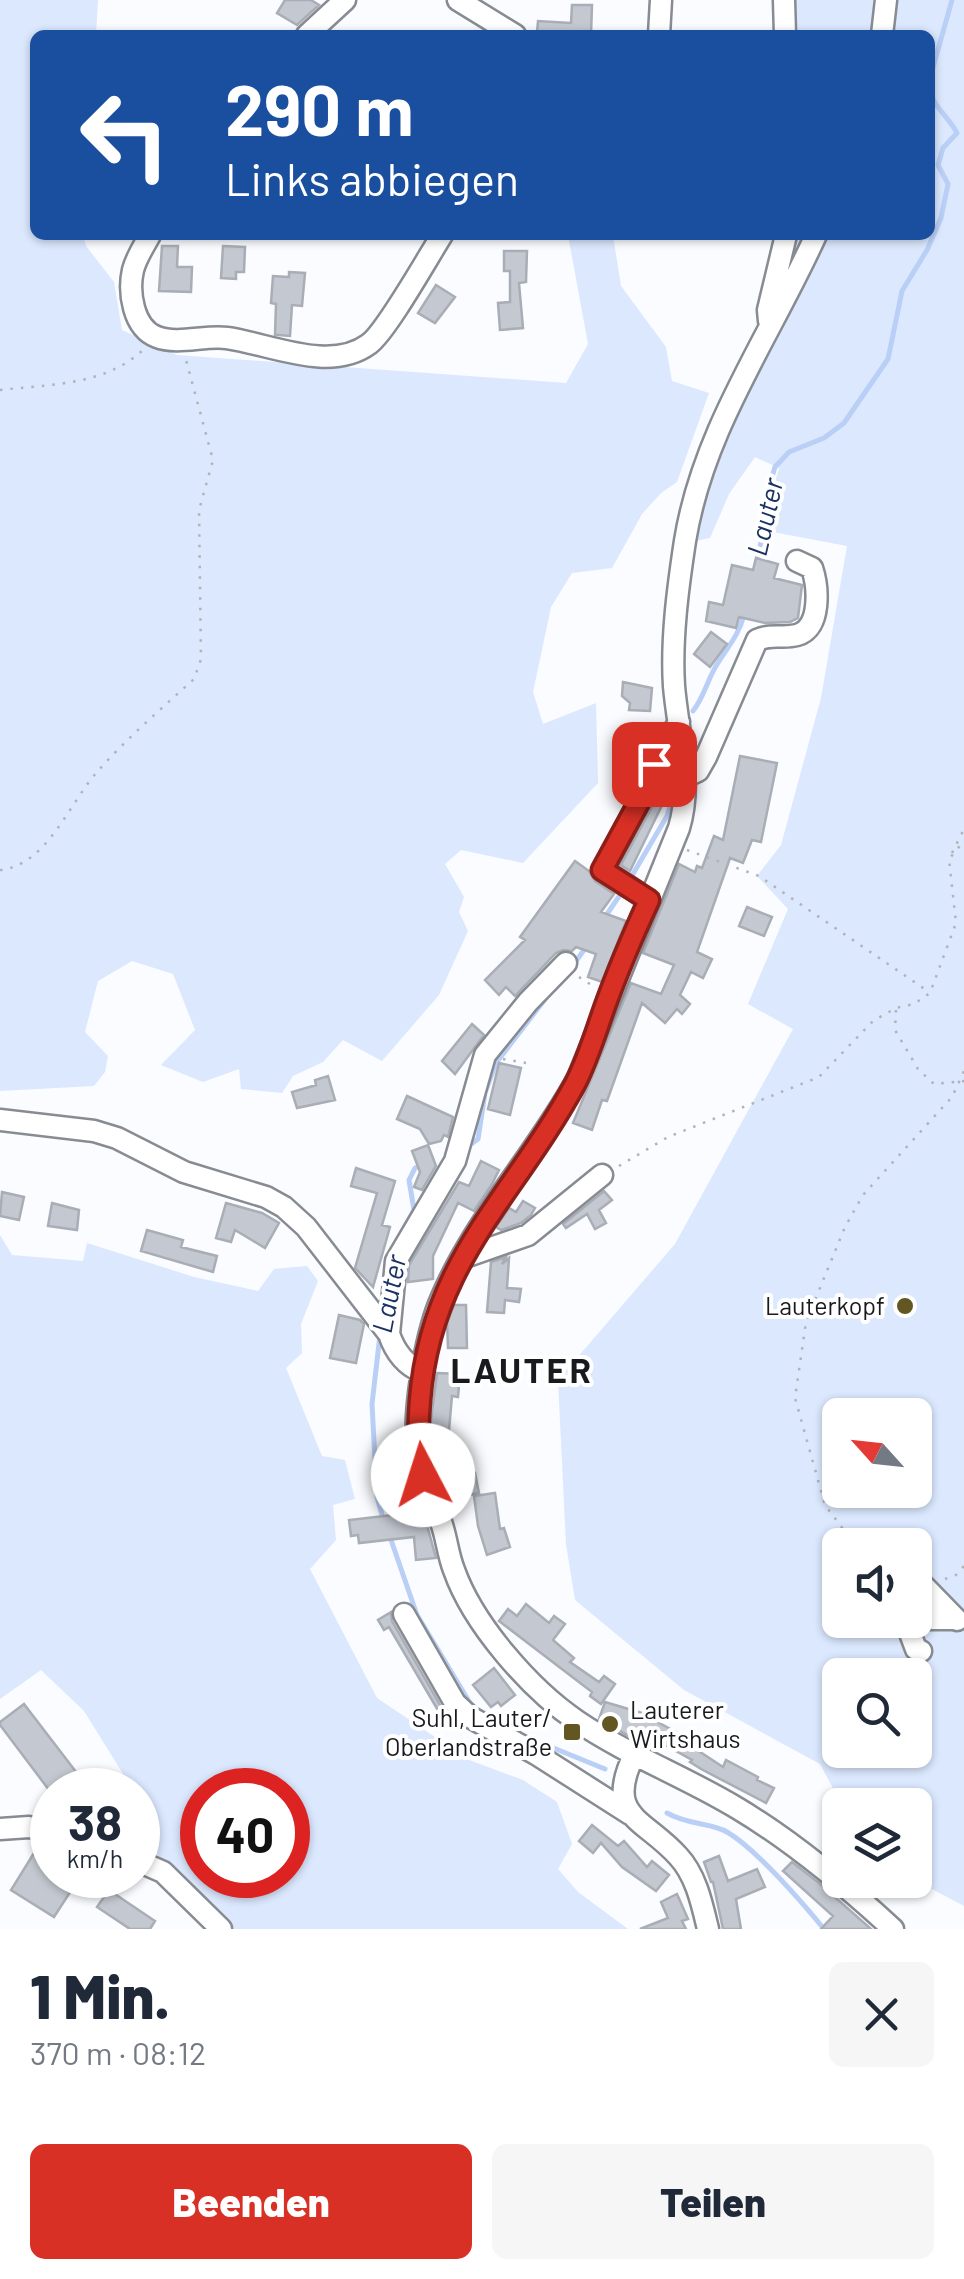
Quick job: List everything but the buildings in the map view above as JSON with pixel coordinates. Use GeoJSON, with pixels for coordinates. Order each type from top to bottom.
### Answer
{"type":"FeatureCollection","features":[{"type":"Feature","properties":{"kind":"street"},"geometry":{"type":"LineString","coordinates":[[312,30],[345,0]]}},
{"type":"Feature","properties":{"kind":"street"},"geometry":{"type":"LineString","coordinates":[[458,0],[507,30]]}},
{"type":"Feature","properties":{"kind":"street"},"geometry":{"type":"LineString","coordinates":[[659,30],[661,0]]}},
{"type":"Feature","properties":{"kind":"street"},"geometry":{"type":"LineString","coordinates":[[784,0],[785,30]]}},
{"type":"Feature","properties":{"kind":"street"},"geometry":{"type":"LineString","coordinates":[[883,30],[886,0]]}},
{"type":"Feature","properties":{"kind":"street"},"geometry":{"type":"LineString","coordinates":[[147,240],[133,267],[133,307],[142,327],[158,337],[224,338],[339,356],[373,342],[439,240]]}},
{"type":"Feature","properties":{"kind":"street"},"geometry":{"type":"LineString","coordinates":[[769,332],[768,310],[785,240]]}},
{"type":"Feature","properties":{"kind":"street"},"geometry":{"type":"LineString","coordinates":[[814,240],[722,416],[692,504],[674,663],[685,776],[684,810],[672,848],[634,890],[610,994],[578,1078],[558,1114],[494,1204],[440,1304],[422,1372],[417,1445],[454,1571],[478,1618],[548,1697],[578,1722],[778,1835],[893,1929]]}},
{"type":"Feature","properties":{"kind":"street"},"geometry":{"type":"LineString","coordinates":[[685,776],[698,770],[706,757],[757,640],[771,634],[799,635],[810,626],[816,580],[812,568],[796,562]]}},
{"type":"Feature","properties":{"kind":"street"},"geometry":{"type":"LineString","coordinates":[[634,890],[602,870],[679,722]]}},
{"type":"Feature","properties":{"kind":"street"},"geometry":{"type":"LineString","coordinates":[[422,1372],[409,1366],[392,1345],[389,1334],[396,1262],[459,1150],[485,1055],[528,1002],[573,967]]}},
{"type":"Feature","properties":{"kind":"street"},"geometry":{"type":"LineString","coordinates":[[0,1120],[94,1131],[184,1172],[266,1197],[306,1227],[389,1334]]}},
{"type":"Feature","properties":{"kind":"street"},"geometry":{"type":"LineString","coordinates":[[462,1258],[528,1235],[602,1176]]}},
{"type":"Feature","properties":{"kind":"street"},"geometry":{"type":"LineString","coordinates":[[932,1594],[958,1620]]}},
{"type":"Feature","properties":{"kind":"street"},"geometry":{"type":"LineString","coordinates":[[404,1614],[454,1703],[630,1814],[678,1855],[695,1881],[708,1929]]}},
{"type":"Feature","properties":{"kind":"street"},"geometry":{"type":"LineString","coordinates":[[921,1651],[910,1633],[919,1619],[958,1620]]}},
{"type":"Feature","properties":{"kind":"street"},"geometry":{"type":"LineString","coordinates":[[630,1814],[624,1797],[625,1778],[635,1753]]}},
{"type":"Feature","properties":{"kind":"street"},"geometry":{"type":"LineString","coordinates":[[0,1829],[30,1827]]}},
{"type":"Feature","properties":{"kind":"street"},"geometry":{"type":"LineString","coordinates":[[160,1871],[221,1929]]}},
{"type":"Feature","properties":{"kind":"path"},"geometry":{"type":"LineString","coordinates":[[0,390],[101,377],[129,363],[158,337]]}},
{"type":"Feature","properties":{"kind":"path"},"geometry":{"type":"LineString","coordinates":[[0,870],[20,867],[49,838],[96,772],[194,679],[201,659],[199,510],[213,460],[180,339]]}},
{"type":"Feature","properties":{"kind":"path"},"geometry":{"type":"LineString","coordinates":[[602,1176],[668,1137],[819,1077],[874,1021],[896,1008],[914,1004],[930,992],[956,923],[950,859],[964,829]]}},
{"type":"Feature","properties":{"kind":"path"},"geometry":{"type":"LineString","coordinates":[[950,859],[964,841]]}},
{"type":"Feature","properties":{"kind":"path"},"geometry":{"type":"LineString","coordinates":[[672,848],[699,852],[759,876],[930,992]]}},
{"type":"Feature","properties":{"kind":"path"},"geometry":{"type":"LineString","coordinates":[[573,967],[579,979],[610,994]]}},
{"type":"Feature","properties":{"kind":"path"},"geometry":{"type":"LineString","coordinates":[[896,1008],[895,1030],[918,1069],[934,1084],[961,1082]]}},
{"type":"Feature","properties":{"kind":"path"},"geometry":{"type":"LineString","coordinates":[[509,1060],[526,1063]]}},
{"type":"Feature","properties":{"kind":"path"},"geometry":{"type":"LineString","coordinates":[[842,1528],[824,1504],[795,1398],[806,1322],[845,1226],[863,1195],[952,1096],[964,1071]]}},
{"type":"Feature","properties":{"kind":"shaded area"},"geometry":{"type":"Polygon","coordinates":[[[0,0],[98,0],[96,30],[30,30],[30,240],[84,240],[114,282],[122,330],[177,355],[566,383],[588,344],[569,240],[614,240],[621,286],[666,347],[672,381],[709,393],[677,482],[642,514],[612,568],[572,573],[551,607],[533,692],[543,724],[596,703],[598,783],[523,863],[461,850],[445,864],[464,897],[459,912],[468,931],[439,995],[382,1061],[343,1040],[323,1062],[293,1076],[282,1093],[241,1089],[239,1069],[203,1082],[161,1065],[195,1030],[173,974],[132,961],[98,981],[85,1032],[108,1056],[105,1072],[94,1086],[0,1091],[0,0]]]}},
{"type":"Feature","properties":{"kind":"shaded area"},"geometry":{"type":"Polygon","coordinates":[[[784,0],[964,0],[964,1906],[932,1889],[932,1788],[833,1788],[822,1768],[932,1768],[932,1658],[822,1658],[822,1768],[684,1690],[575,1600],[566,1544],[558,1380],[675,1244],[793,1029],[748,1004],[788,909],[757,876],[781,845],[821,698],[847,546],[773,532],[768,507],[779,468],[755,457],[729,494],[710,538],[685,543],[692,504],[769,332],[785,240],[935,240],[935,30],[785,30],[784,0]]]}},
{"type":"Feature","properties":{"kind":"shaded area"},"geometry":{"type":"Polygon","coordinates":[[[0,1235],[12,1255],[83,1261],[87,1243],[194,1277],[258,1291],[274,1269],[307,1266],[318,1281],[301,1324],[302,1353],[286,1368],[322,1456],[345,1460],[355,1499],[333,1505],[336,1540],[310,1569],[377,1698],[469,1760],[523,1780],[557,1802],[572,1844],[558,1869],[578,1892],[628,1929],[221,1929],[189,1898],[310,1898],[310,1768],[180,1768],[180,1889],[163,1872],[160,1862],[160,1768],[119,1768],[84,1711],[41,1670],[0,1699],[0,1235]]]}},
{"type":"Feature","properties":{"kind":"waterway","name":"Lauter"},"geometry":{"type":"LineString","coordinates":[[935,60],[952,0]]}},
{"type":"Feature","properties":{"kind":"waterway","name":"Lauter"},"geometry":{"type":"LineString","coordinates":[[935,102],[957,133],[943,148],[938,165],[948,184],[935,232]]}},
{"type":"Feature","properties":{"kind":"waterway","name":"Lauter"},"geometry":{"type":"LineString","coordinates":[[756,565],[765,524],[763,507],[775,467],[789,452],[824,438],[844,423],[888,359],[902,291],[931,240]]}},
{"type":"Feature","properties":{"kind":"waterway","name":"Lauter"},"geometry":{"type":"LineString","coordinates":[[693,711],[744,615]]}},
{"type":"Feature","properties":{"kind":"waterway","name":"Lauter"},"geometry":{"type":"LineString","coordinates":[[630,879],[667,816],[673,798],[668,757]]}},
{"type":"Feature","properties":{"kind":"waterway","name":"Lauter"},"geometry":{"type":"LineString","coordinates":[[605,917],[624,889]]}},
{"type":"Feature","properties":{"kind":"waterway","name":"Lauter"},"geometry":{"type":"LineString","coordinates":[[572,967],[586,947]]}},
{"type":"Feature","properties":{"kind":"waterway","name":"Lauter"},"geometry":{"type":"LineString","coordinates":[[463,1150],[478,1139],[485,1093],[496,1063],[549,994]]}},
{"type":"Feature","properties":{"kind":"waterway","name":"Lauter"},"geometry":{"type":"LineString","coordinates":[[400,1236],[414,1210],[409,1180],[420,1166]]}},
{"type":"Feature","properties":{"kind":"waterway","name":"Lauter"},"geometry":{"type":"LineString","coordinates":[[380,1335],[372,1404],[377,1497],[384,1522]]}},
{"type":"Feature","properties":{"kind":"waterway","name":"Lauter"},"geometry":{"type":"LineString","coordinates":[[390,1537],[417,1615],[470,1703],[480,1712]]}},
{"type":"Feature","properties":{"kind":"waterway","name":"Lauter"},"geometry":{"type":"LineString","coordinates":[[524,1736],[605,1769]]}},
{"type":"Feature","properties":{"kind":"waterway","name":"Lauter"},"geometry":{"type":"LineString","coordinates":[[667,1813],[721,1829],[739,1840],[824,1929]]}},
{"type":"Feature","properties":{"kind":"place","name":"Lauterkopf"},"geometry":{"type":"Point","coordinates":[905,1306]}},
{"type":"Feature","properties":{"kind":"place","name":"Lauterer Wirtshaus"},"geometry":{"type":"Point","coordinates":[610,1724]}},
{"type":"Feature","properties":{"kind":"place","name":"Suhl, Lauter/ Oberlandstraße"},"geometry":{"type":"Point","coordinates":[572,1732]}},
{"type":"Feature","properties":{"kind":"district","name":"LAUTER"},"geometry":{"type":"Point","coordinates":[522,1371]}},
{"type":"Feature","properties":{"kind":"route"},"geometry":{"type":"LineString","coordinates":[[423,1475],[417,1445],[422,1372],[432,1326],[462,1258],[578,1078],[649,900],[602,870],[651,780],[654,764]]}}]}
